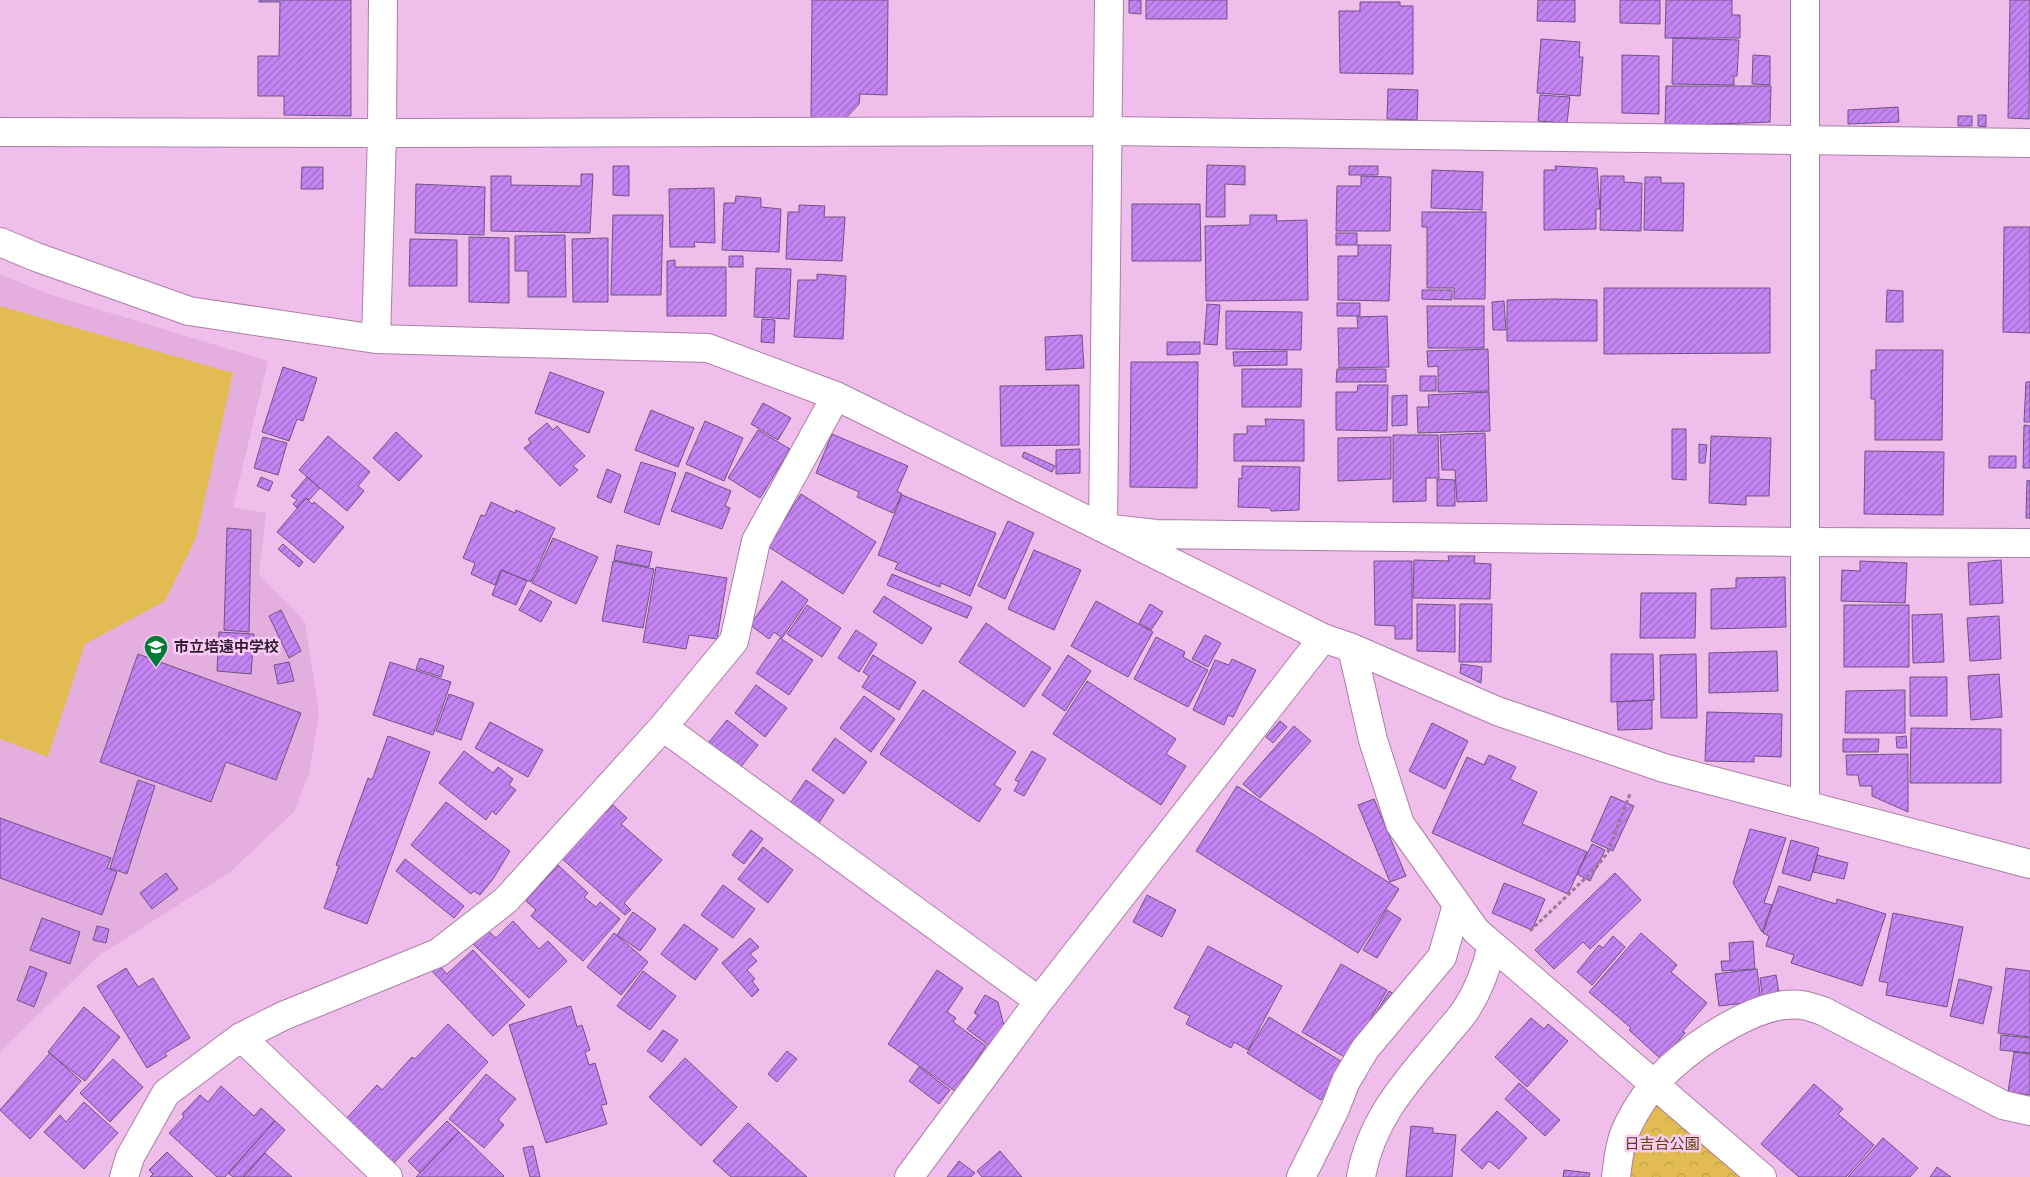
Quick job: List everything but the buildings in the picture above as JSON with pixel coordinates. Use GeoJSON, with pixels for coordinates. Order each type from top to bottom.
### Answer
{"type":"FeatureCollection","features":[{"type":"Feature","properties":{"kind":"street"},"geometry":{"type":"LineString","coordinates":[[376,339],[382,133],[383,0]]}},
{"type":"Feature","properties":{"kind":"street"},"geometry":{"type":"LineString","coordinates":[[1103,528],[1109,0]]}},
{"type":"Feature","properties":{"kind":"street"},"geometry":{"type":"LineString","coordinates":[[1805,0],[1805,805]]}},
{"type":"Feature","properties":{"kind":"street"},"geometry":{"type":"LineString","coordinates":[[0,132],[1107,131],[2030,143]]}},
{"type":"Feature","properties":{"kind":"street"},"geometry":{"type":"LineString","coordinates":[[0,242],[36,257],[189,311],[376,339],[708,348],[836,396],[1323,638],[1352,648],[1498,711],[1664,768],[2030,864]]}},
{"type":"Feature","properties":{"kind":"street"},"geometry":{"type":"LineString","coordinates":[[124,1177],[130,1156],[166,1093],[241,1037],[283,1016],[438,953],[506,900],[663,727],[734,641],[756,541],[836,396]]}},
{"type":"Feature","properties":{"kind":"street"},"geometry":{"type":"LineString","coordinates":[[1103,528],[1156,534],[2030,543]]}},
{"type":"Feature","properties":{"kind":"street"},"geometry":{"type":"LineString","coordinates":[[909,1177],[1039,1001],[1323,638]]}},
{"type":"Feature","properties":{"kind":"street"},"geometry":{"type":"LineString","coordinates":[[1352,648],[1373,740],[1400,824],[1476,931],[1762,1177]]}},
{"type":"Feature","properties":{"kind":"street"},"geometry":{"type":"LineString","coordinates":[[663,727],[1039,1001]]}},
{"type":"Feature","properties":{"kind":"street"},"geometry":{"type":"LineString","coordinates":[[1301,1177],[1335,1109],[1346,1081],[1366,1049],[1442,957],[1457,904]]}},
{"type":"Feature","properties":{"kind":"street"},"geometry":{"type":"LineString","coordinates":[[1361,1177],[1364,1160],[1374,1131],[1397,1095],[1467,1008],[1487,967],[1498,950]]}},
{"type":"Feature","properties":{"kind":"street"},"geometry":{"type":"LineString","coordinates":[[1616,1177],[1624,1135],[1638,1108],[1670,1068],[1722,1030],[1749,1016],[1776,1007],[1801,1005],[1823,1011],[2003,1105],[2030,1111]]}},
{"type":"Feature","properties":{"kind":"street"},"geometry":{"type":"LineString","coordinates":[[241,1037],[388,1177]]}},
{"type":"Feature","properties":{"kind":"path"},"geometry":{"type":"LineString","coordinates":[[1498,950],[1595,869],[1608,852],[1642,761]]}},
{"type":"Feature","properties":{"kind":"shaded area","name":"市立培遠中学校"},"geometry":{"type":"Polygon","coordinates":[[[0,274],[48,294],[268,361],[233,507],[266,513],[259,575],[305,622],[319,714],[309,774],[294,812],[230,872],[98,956],[0,1052],[0,274]]]}},
{"type":"Feature","properties":{"kind":"green space"},"geometry":{"type":"Polygon","coordinates":[[[0,306],[233,373],[196,538],[165,601],[85,644],[48,757],[0,739],[0,306]]]}},
{"type":"Feature","properties":{"kind":"green space","name":"日吉台公園"},"geometry":{"type":"Polygon","coordinates":[[[1657,1094],[1754,1177],[1621,1177],[1622,1170],[1657,1094]]]}},
{"type":"Feature","properties":{"kind":"place","name":"市立培遠中学校"},"geometry":{"type":"Point","coordinates":[156,668]}}]}
